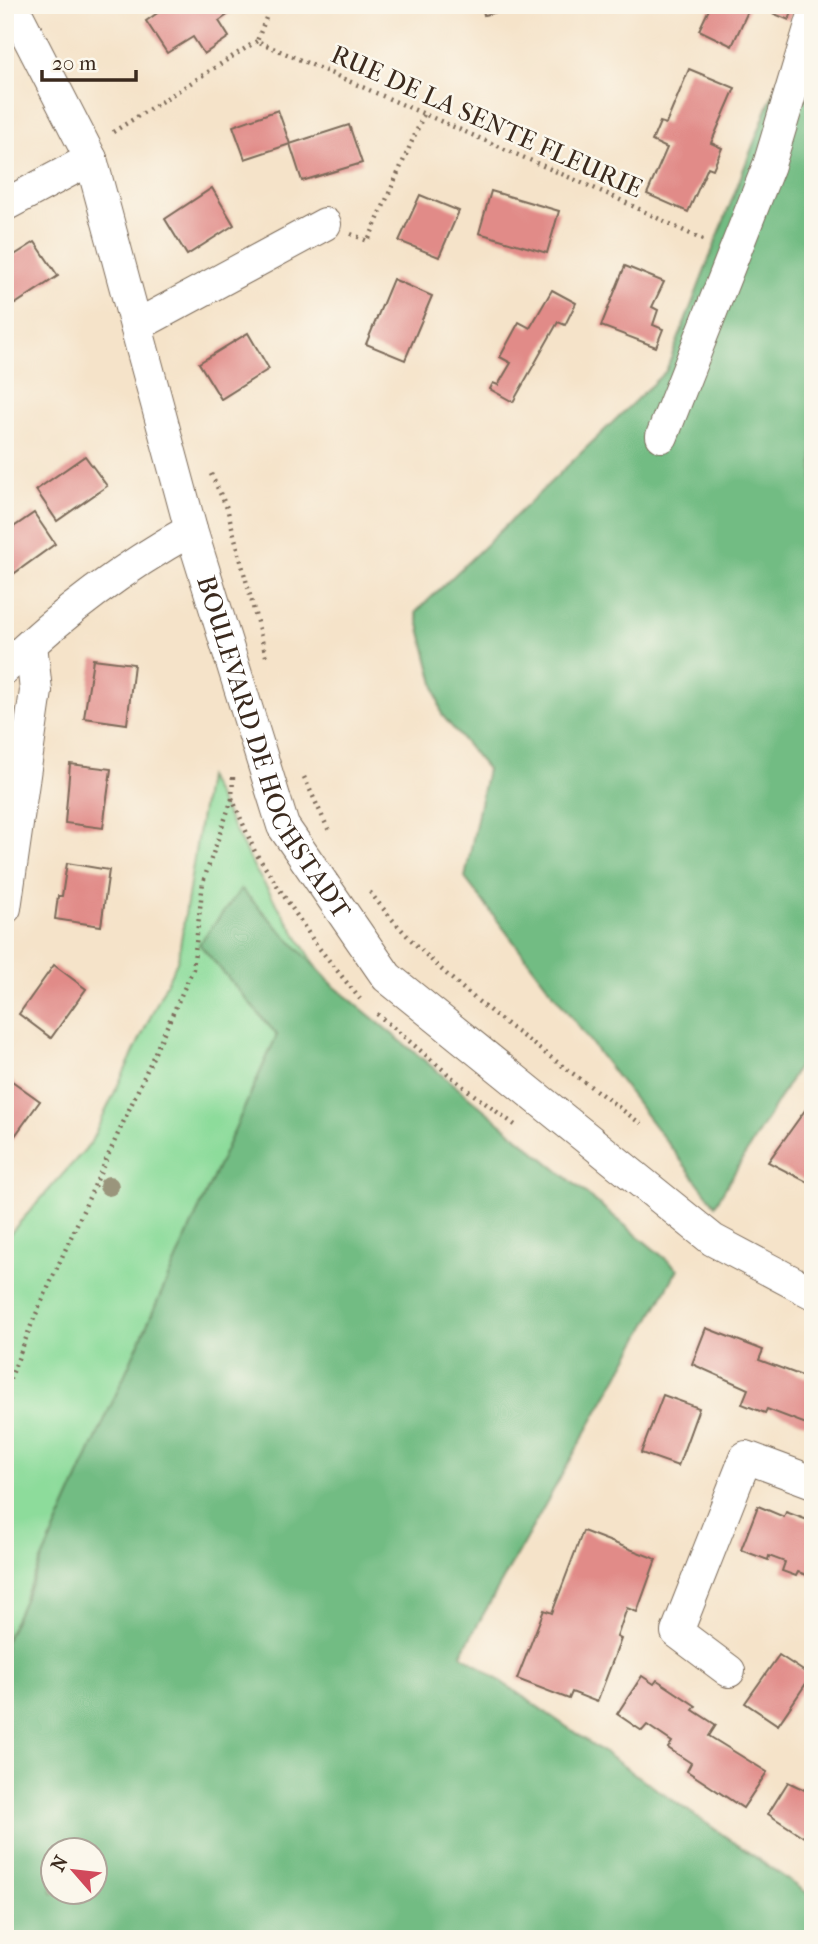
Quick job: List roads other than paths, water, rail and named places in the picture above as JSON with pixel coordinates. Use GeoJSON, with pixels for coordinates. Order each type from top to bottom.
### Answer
{"type":"FeatureCollection","features":[{"type":"Feature","properties":{"kind":"street","name":"BOULEVARD DE HOCHSTADT"},"geometry":{"type":"LineString","coordinates":[[12,5],[88,153],[178,473],[191,530],[283,826],[387,976],[713,1240],[813,1293]]}},
{"type":"Feature","properties":{"kind":"street"},"geometry":{"type":"LineString","coordinates":[[662,436],[769,165],[813,18]]}},
{"type":"Feature","properties":{"kind":"street"},"geometry":{"type":"LineString","coordinates":[[5,205],[88,153]]}},
{"type":"Feature","properties":{"kind":"street"},"geometry":{"type":"LineString","coordinates":[[136,326],[325,224]]}},
{"type":"Feature","properties":{"kind":"street"},"geometry":{"type":"LineString","coordinates":[[5,668],[31,643],[145,555],[191,530]]}},
{"type":"Feature","properties":{"kind":"street"},"geometry":{"type":"LineString","coordinates":[[5,908],[36,691],[31,643]]}},
{"type":"Feature","properties":{"kind":"street"},"geometry":{"type":"LineString","coordinates":[[729,1671],[677,1632],[746,1457],[813,1482]]}}]}
